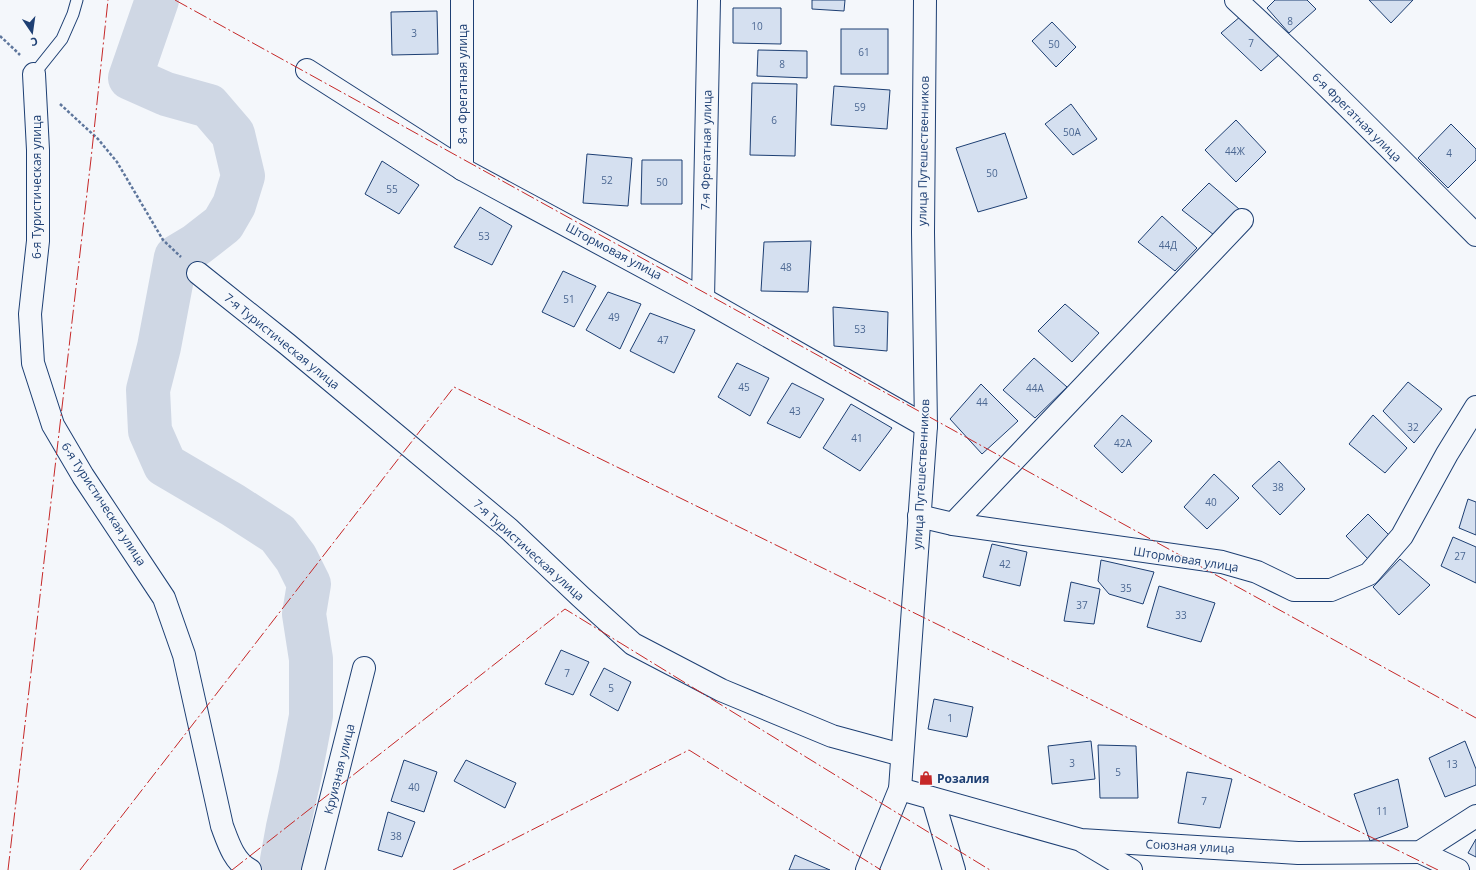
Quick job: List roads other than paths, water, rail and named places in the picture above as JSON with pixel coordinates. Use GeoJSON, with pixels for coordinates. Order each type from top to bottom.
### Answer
{"type":"FeatureCollection","features":[{"type":"Feature","properties":{"kind":"street","name":"8-я Фрегатная улица"},"geometry":{"type":"LineString","coordinates":[[462,0],[462,169]]}},
{"type":"Feature","properties":{"kind":"street","name":"7-я Фрегатная улица"},"geometry":{"type":"LineString","coordinates":[[703,299],[709,0]]}},
{"type":"Feature","properties":{"kind":"street","name":"улица Путешественников"},"geometry":{"type":"LineString","coordinates":[[867,870],[900,789],[926,426],[923,232],[925,0]]}},
{"type":"Feature","properties":{"kind":"street","name":"6-я Фрегатная улица"},"geometry":{"type":"LineString","coordinates":[[1236,0],[1277,37],[1476,235]]}},
{"type":"Feature","properties":{"kind":"street","name":"Штормовая улица"},"geometry":{"type":"LineString","coordinates":[[308,70],[462,169],[703,299],[926,426]]}},
{"type":"Feature","properties":{"kind":"street","name":"6-я Туристическая улица"},"geometry":{"type":"LineString","coordinates":[[34,74],[38,150],[38,241],[30,314],[33,363],[53,425],[82,476],[164,598],[184,655],[222,826],[230,849],[246,869]]}},
{"type":"Feature","properties":{"kind":"street"},"geometry":{"type":"LineString","coordinates":[[953,524],[1242,220]]}},
{"type":"Feature","properties":{"kind":"street","name":"7-я Туристическая улица"},"geometry":{"type":"LineString","coordinates":[[198,273],[287,344],[508,529],[633,644],[728,693],[832,736],[902,755]]}},
{"type":"Feature","properties":{"kind":"street","name":"Штормовая улица"},"geometry":{"type":"LineString","coordinates":[[919,516],[953,524],[1222,562],[1257,572],[1294,590],[1331,590],[1369,574],[1402,536],[1446,454],[1476,407]]}},
{"type":"Feature","properties":{"kind":"street","name":"Круизная улица"},"geometry":{"type":"LineString","coordinates":[[313,870],[364,668]]}},
{"type":"Feature","properties":{"kind":"street","name":"Союзная улица"},"geometry":{"type":"LineString","coordinates":[[900,789],[1081,840],[1298,853],[1420,852]]}},
{"type":"Feature","properties":{"kind":"street"},"geometry":{"type":"LineString","coordinates":[[933,798],[954,870]]}},
{"type":"Feature","properties":{"kind":"street"},"geometry":{"type":"LineString","coordinates":[[1420,852],[1476,816]]}},
{"type":"Feature","properties":{"kind":"street"},"geometry":{"type":"LineString","coordinates":[[1081,840],[1130,870]]}},
{"type":"Feature","properties":{"kind":"street"},"geometry":{"type":"LineString","coordinates":[[1420,852],[1458,870]]}},
{"type":"Feature","properties":{"kind":"lane"},"geometry":{"type":"LineString","coordinates":[[34,74],[62,39],[73,14],[77,0]]}},
{"type":"Feature","properties":{"kind":"waterway"},"geometry":{"type":"LineString","coordinates":[[157,0],[130,78],[166,94],[209,106],[233,134],[243,176],[234,205],[223,224],[196,245],[176,257],[159,347],[148,390],[150,431],[165,465],[233,505],[278,534],[296,558],[309,584],[304,614],[311,659],[311,716],[282,860]]}},
{"type":"Feature","properties":{"kind":"place","name":"Розалия"},"geometry":{"type":"Point","coordinates":[926,778]}}]}
